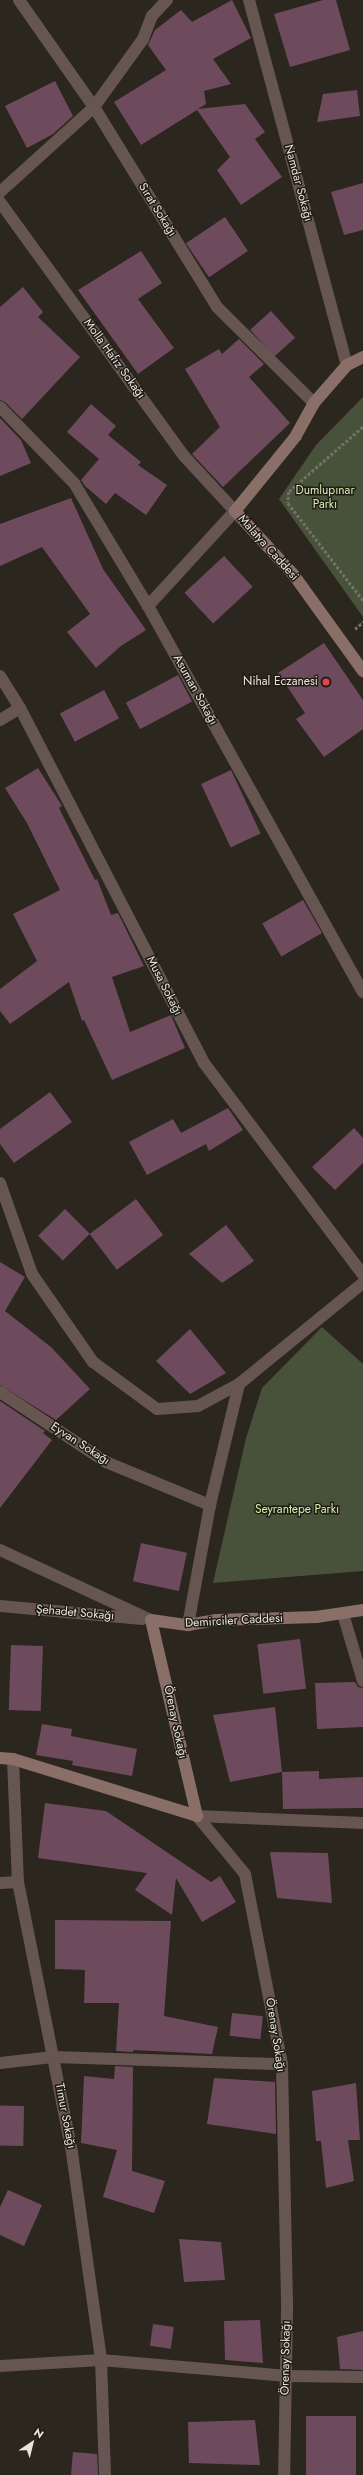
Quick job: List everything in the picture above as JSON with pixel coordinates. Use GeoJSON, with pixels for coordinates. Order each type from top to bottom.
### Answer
{"type":"FeatureCollection","features":[{"type":"Feature","properties":{"kind":"street","name":"Sırat Sokağı"},"geometry":{"type":"LineString","coordinates":[[19,0],[94,107],[217,307],[314,403]]}},
{"type":"Feature","properties":{"kind":"street"},"geometry":{"type":"LineString","coordinates":[[0,192],[94,107],[143,38],[152,16],[166,0]]}},
{"type":"Feature","properties":{"kind":"street","name":"Namdar Sokağı"},"geometry":{"type":"LineString","coordinates":[[249,0],[347,365]]}},
{"type":"Feature","properties":{"kind":"street","name":"Molla Hafız Sokağı"},"geometry":{"type":"LineString","coordinates":[[0,202],[184,456],[235,511]]}},
{"type":"Feature","properties":{"kind":"street","name":"Malatya Caddesi"},"geometry":{"type":"LineString","coordinates":[[363,357],[347,365],[314,403],[296,436],[235,511],[293,574],[363,671]]}},
{"type":"Feature","properties":{"kind":"street","name":"Asuman Sokağı"},"geometry":{"type":"LineString","coordinates":[[0,408],[74,483],[148,606],[363,992]]}},
{"type":"Feature","properties":{"kind":"street"},"geometry":{"type":"LineString","coordinates":[[148,606],[235,511]]}},
{"type":"Feature","properties":{"kind":"street","name":"Musa Sokağı"},"geometry":{"type":"LineString","coordinates":[[0,676],[20,708],[204,1062],[363,1275]]}},
{"type":"Feature","properties":{"kind":"street"},"geometry":{"type":"LineString","coordinates":[[0,720],[20,708]]}},
{"type":"Feature","properties":{"kind":"street"},"geometry":{"type":"LineString","coordinates":[[0,1183],[32,1274],[93,1362],[157,1409],[198,1406],[239,1384],[363,1283]]}},
{"type":"Feature","properties":{"kind":"street"},"geometry":{"type":"LineString","coordinates":[[188,1625],[210,1505],[239,1384]]}},
{"type":"Feature","properties":{"kind":"street","name":"Eyvan Sokağı"},"geometry":{"type":"LineString","coordinates":[[0,1392],[106,1462],[210,1505]]}},
{"type":"Feature","properties":{"kind":"street","name":"Demirciler Caddesi"},"geometry":{"type":"LineString","coordinates":[[0,1550],[151,1620],[188,1625],[217,1620],[316,1617],[363,1610]]}},
{"type":"Feature","properties":{"kind":"street","name":"Şehadet Sokağı"},"geometry":{"type":"LineString","coordinates":[[0,1606],[151,1620]]}},
{"type":"Feature","properties":{"kind":"street"},"geometry":{"type":"LineString","coordinates":[[344,1614],[363,1681]]}},
{"type":"Feature","properties":{"kind":"street","name":"Örenay Sokağı"},"geometry":{"type":"LineString","coordinates":[[151,1620],[197,1816],[245,1874],[282,2064],[287,2376],[284,2429],[284,2475]]}},
{"type":"Feature","properties":{"kind":"street"},"geometry":{"type":"LineString","coordinates":[[0,1758],[13,1759],[197,1816],[363,1824]]}},
{"type":"Feature","properties":{"kind":"street","name":"Timur Sokağı"},"geometry":{"type":"LineString","coordinates":[[13,1759],[18,1882],[72,2152],[101,2360],[105,2475]]}},
{"type":"Feature","properties":{"kind":"street"},"geometry":{"type":"LineString","coordinates":[[0,1883],[18,1882]]}},
{"type":"Feature","properties":{"kind":"street"},"geometry":{"type":"LineString","coordinates":[[0,2063],[54,2057],[282,2064]]}},
{"type":"Feature","properties":{"kind":"street"},"geometry":{"type":"LineString","coordinates":[[0,2366],[101,2360],[287,2376],[363,2377]]}},
{"type":"Feature","properties":{"kind":"path"},"geometry":{"type":"LineString","coordinates":[[363,427],[288,492],[288,503],[363,600]]}},
{"type":"Feature","properties":{"kind":"green space","name":"Dumlupınar Parkı"},"geometry":{"type":"Polygon","coordinates":[[[363,397],[363,617],[279,499],[316,445],[363,397]]]}},
{"type":"Feature","properties":{"kind":"green space","name":"Seyrantepe Parkı"},"geometry":{"type":"Polygon","coordinates":[[[322,1327],[363,1364],[363,1571],[213,1583],[246,1438],[262,1388],[322,1327]]]}},
{"type":"Feature","properties":{"kind":"building"},"geometry":{"type":"Polygon","coordinates":[[[232,0],[251,38],[213,59],[231,84],[204,91],[206,104],[198,109],[245,104],[265,132],[255,139],[282,177],[241,205],[217,170],[230,157],[197,110],[141,145],[114,102],[166,70],[148,45],[155,30],[181,10],[192,22],[232,0]]]}},
{"type":"Feature","properties":{"kind":"building"},"geometry":{"type":"Polygon","coordinates":[[[323,0],[336,0],[350,50],[290,67],[274,14],[323,0]]]}},
{"type":"Feature","properties":{"kind":"building"},"geometry":{"type":"Polygon","coordinates":[[[55,81],[73,116],[53,134],[27,148],[5,106],[55,81]]]}},
{"type":"Feature","properties":{"kind":"building"},"geometry":{"type":"Polygon","coordinates":[[[357,90],[360,116],[317,122],[323,94],[357,90]]]}},
{"type":"Feature","properties":{"kind":"building"},"geometry":{"type":"Polygon","coordinates":[[[363,183],[363,230],[344,235],[331,192],[363,183]]]}},
{"type":"Feature","properties":{"kind":"building"},"geometry":{"type":"Polygon","coordinates":[[[225,217],[248,251],[209,277],[186,243],[225,217]]]}},
{"type":"Feature","properties":{"kind":"building"},"geometry":{"type":"Polygon","coordinates":[[[141,251],[162,283],[138,299],[174,348],[138,374],[78,290],[141,251]]]}},
{"type":"Feature","properties":{"kind":"building"},"geometry":{"type":"Polygon","coordinates":[[[23,287],[43,312],[38,317],[80,357],[22,419],[5,402],[0,400],[0,307],[23,287]]]}},
{"type":"Feature","properties":{"kind":"building"},"geometry":{"type":"Polygon","coordinates":[[[271,311],[295,338],[274,356],[250,330],[271,311]]]}},
{"type":"Feature","properties":{"kind":"building"},"geometry":{"type":"Polygon","coordinates":[[[239,339],[264,364],[249,377],[290,423],[223,487],[192,454],[220,427],[185,369],[219,349],[222,354],[239,339]]]}},
{"type":"Feature","properties":{"kind":"building"},"geometry":{"type":"Polygon","coordinates":[[[91,404],[116,426],[108,435],[141,462],[138,465],[167,485],[146,515],[115,493],[106,504],[85,486],[81,480],[99,459],[67,432],[91,404]]]}},
{"type":"Feature","properties":{"kind":"building"},"geometry":{"type":"Polygon","coordinates":[[[0,418],[21,440],[31,463],[0,476],[0,418]]]}},
{"type":"Feature","properties":{"kind":"building"},"geometry":{"type":"Polygon","coordinates":[[[71,498],[103,569],[146,630],[121,646],[96,668],[67,632],[90,614],[42,547],[0,566],[0,524],[71,498]]]}},
{"type":"Feature","properties":{"kind":"building"},"geometry":{"type":"Polygon","coordinates":[[[224,556],[253,587],[213,624],[185,593],[224,556]]]}},
{"type":"Feature","properties":{"kind":"building"},"geometry":{"type":"Polygon","coordinates":[[[324,643],[363,700],[363,729],[324,757],[296,719],[305,713],[278,673],[324,643]]]}},
{"type":"Feature","properties":{"kind":"building"},"geometry":{"type":"Polygon","coordinates":[[[178,675],[192,701],[140,729],[126,703],[178,675]]]}},
{"type":"Feature","properties":{"kind":"building"},"geometry":{"type":"Polygon","coordinates":[[[104,690],[119,718],[75,742],[60,713],[104,690]]]}},
{"type":"Feature","properties":{"kind":"building"},"geometry":{"type":"Polygon","coordinates":[[[38,768],[62,806],[59,808],[95,880],[97,879],[111,915],[118,913],[144,966],[112,977],[130,1032],[171,1015],[185,1048],[112,1080],[84,1020],[82,1021],[69,982],[10,1024],[0,1011],[0,989],[37,961],[13,914],[60,890],[27,823],[5,788],[38,768]]]}},
{"type":"Feature","properties":{"kind":"building"},"geometry":{"type":"Polygon","coordinates":[[[231,770],[261,833],[231,847],[201,784],[231,770]]]}},
{"type":"Feature","properties":{"kind":"building"},"geometry":{"type":"Polygon","coordinates":[[[303,900],[322,933],[281,956],[262,923],[303,900]]]}},
{"type":"Feature","properties":{"kind":"building"},"geometry":{"type":"Polygon","coordinates":[[[50,1092],[72,1122],[14,1163],[0,1144],[0,1129],[50,1092]]]}},
{"type":"Feature","properties":{"kind":"building"},"geometry":{"type":"Polygon","coordinates":[[[228,1108],[243,1130],[209,1151],[206,1144],[147,1175],[129,1142],[173,1119],[181,1133],[228,1108]]]}},
{"type":"Feature","properties":{"kind":"building"},"geometry":{"type":"Polygon","coordinates":[[[354,1128],[363,1138],[363,1163],[335,1190],[312,1167],[354,1128]]]}},
{"type":"Feature","properties":{"kind":"building"},"geometry":{"type":"Polygon","coordinates":[[[136,1199],[163,1235],[117,1270],[90,1234],[136,1199]]]}},
{"type":"Feature","properties":{"kind":"building"},"geometry":{"type":"Polygon","coordinates":[[[65,1209],[90,1234],[63,1261],[38,1236],[65,1209]]]}},
{"type":"Feature","properties":{"kind":"building"},"geometry":{"type":"Polygon","coordinates":[[[226,1225],[254,1261],[222,1283],[189,1254],[226,1225]]]}},
{"type":"Feature","properties":{"kind":"building"},"geometry":{"type":"Polygon","coordinates":[[[0,1262],[25,1277],[5,1311],[51,1347],[90,1389],[56,1420],[0,1385],[0,1262]]]}},
{"type":"Feature","properties":{"kind":"building"},"geometry":{"type":"Polygon","coordinates":[[[190,1329],[226,1373],[190,1394],[156,1361],[190,1329]]]}},
{"type":"Feature","properties":{"kind":"building"},"geometry":{"type":"Polygon","coordinates":[[[0,1401],[45,1431],[43,1433],[52,1440],[0,1508],[0,1401]]]}},
{"type":"Feature","properties":{"kind":"building"},"geometry":{"type":"Polygon","coordinates":[[[141,1543],[187,1553],[179,1591],[133,1581],[141,1543]]]}},
{"type":"Feature","properties":{"kind":"building"},"geometry":{"type":"Polygon","coordinates":[[[300,1639],[306,1689],[263,1694],[257,1644],[300,1639]]]}},
{"type":"Feature","properties":{"kind":"building"},"geometry":{"type":"Polygon","coordinates":[[[11,1645],[43,1646],[41,1711],[9,1710],[11,1645]]]}},
{"type":"Feature","properties":{"kind":"building"},"geometry":{"type":"Polygon","coordinates":[[[355,1682],[358,1687],[363,1688],[363,1727],[317,1729],[315,1683],[355,1682]]]}},
{"type":"Feature","properties":{"kind":"building"},"geometry":{"type":"Polygon","coordinates":[[[275,1707],[282,1772],[230,1782],[213,1715],[275,1707]]]}},
{"type":"Feature","properties":{"kind":"building"},"geometry":{"type":"Polygon","coordinates":[[[42,1724],[72,1729],[71,1736],[137,1749],[132,1776],[72,1765],[73,1761],[36,1755],[42,1724]]]}},
{"type":"Feature","properties":{"kind":"building"},"geometry":{"type":"Polygon","coordinates":[[[319,1771],[319,1779],[363,1777],[363,1808],[283,1809],[282,1772],[319,1771]]]}},
{"type":"Feature","properties":{"kind":"building"},"geometry":{"type":"Polygon","coordinates":[[[45,1803],[106,1811],[211,1882],[220,1876],[236,1902],[202,1922],[176,1878],[172,1915],[135,1890],[147,1873],[38,1858],[45,1803]]]}},
{"type":"Feature","properties":{"kind":"building"},"geometry":{"type":"Polygon","coordinates":[[[270,1852],[328,1853],[332,1903],[277,1898],[270,1852]]]}},
{"type":"Feature","properties":{"kind":"building"},"geometry":{"type":"Polygon","coordinates":[[[55,1920],[171,1921],[164,2016],[218,2027],[212,2054],[133,2050],[133,2052],[116,2051],[119,2003],[84,2003],[85,1970],[55,1969],[55,1920]]]}},
{"type":"Feature","properties":{"kind":"building"},"geometry":{"type":"Polygon","coordinates":[[[232,2013],[263,2016],[260,2039],[230,2036],[232,2013]]]}},
{"type":"Feature","properties":{"kind":"building"},"geometry":{"type":"Polygon","coordinates":[[[115,2066],[133,2067],[132,2171],[165,2181],[154,2213],[103,2197],[117,2150],[81,2143],[84,2076],[114,2079],[115,2066]]]}},
{"type":"Feature","properties":{"kind":"building"},"geometry":{"type":"Polygon","coordinates":[[[214,2078],[275,2082],[276,2134],[207,2124],[214,2078]]]}},
{"type":"Feature","properties":{"kind":"building"},"geometry":{"type":"Polygon","coordinates":[[[356,2083],[360,2140],[348,2140],[354,2181],[326,2188],[321,2141],[316,2141],[312,2091],[356,2083]]]}},
{"type":"Feature","properties":{"kind":"building"},"geometry":{"type":"Polygon","coordinates":[[[0,2106],[24,2106],[23,2146],[0,2146],[0,2106]]]}},
{"type":"Feature","properties":{"kind":"building"},"geometry":{"type":"Polygon","coordinates":[[[8,2190],[42,2205],[24,2246],[0,2235],[0,2207],[8,2190]]]}},
{"type":"Feature","properties":{"kind":"building"},"geometry":{"type":"Polygon","coordinates":[[[179,2239],[221,2242],[225,2280],[184,2282],[179,2239]]]}},
{"type":"Feature","properties":{"kind":"building"},"geometry":{"type":"Polygon","coordinates":[[[260,2320],[263,2363],[225,2360],[224,2321],[260,2320]]]}},
{"type":"Feature","properties":{"kind":"building"},"geometry":{"type":"Polygon","coordinates":[[[153,2324],[174,2327],[171,2349],[150,2346],[153,2324]]]}},
{"type":"Feature","properties":{"kind":"building"},"geometry":{"type":"Polygon","coordinates":[[[363,2331],[363,2370],[340,2369],[337,2337],[363,2331]]]}},
{"type":"Feature","properties":{"kind":"building"},"geometry":{"type":"Polygon","coordinates":[[[306,2416],[356,2416],[356,2475],[306,2475],[306,2416]]]}},
{"type":"Feature","properties":{"kind":"building"},"geometry":{"type":"Polygon","coordinates":[[[255,2420],[260,2465],[189,2463],[188,2422],[255,2420]]]}},
{"type":"Feature","properties":{"kind":"building"},"geometry":{"type":"Polygon","coordinates":[[[73,2452],[97,2454],[98,2475],[71,2475],[73,2452]]]}},
{"type":"Feature","properties":{"kind":"place","name":"Nihal Eczanesi"},"geometry":{"type":"Point","coordinates":[326,682]}}]}
